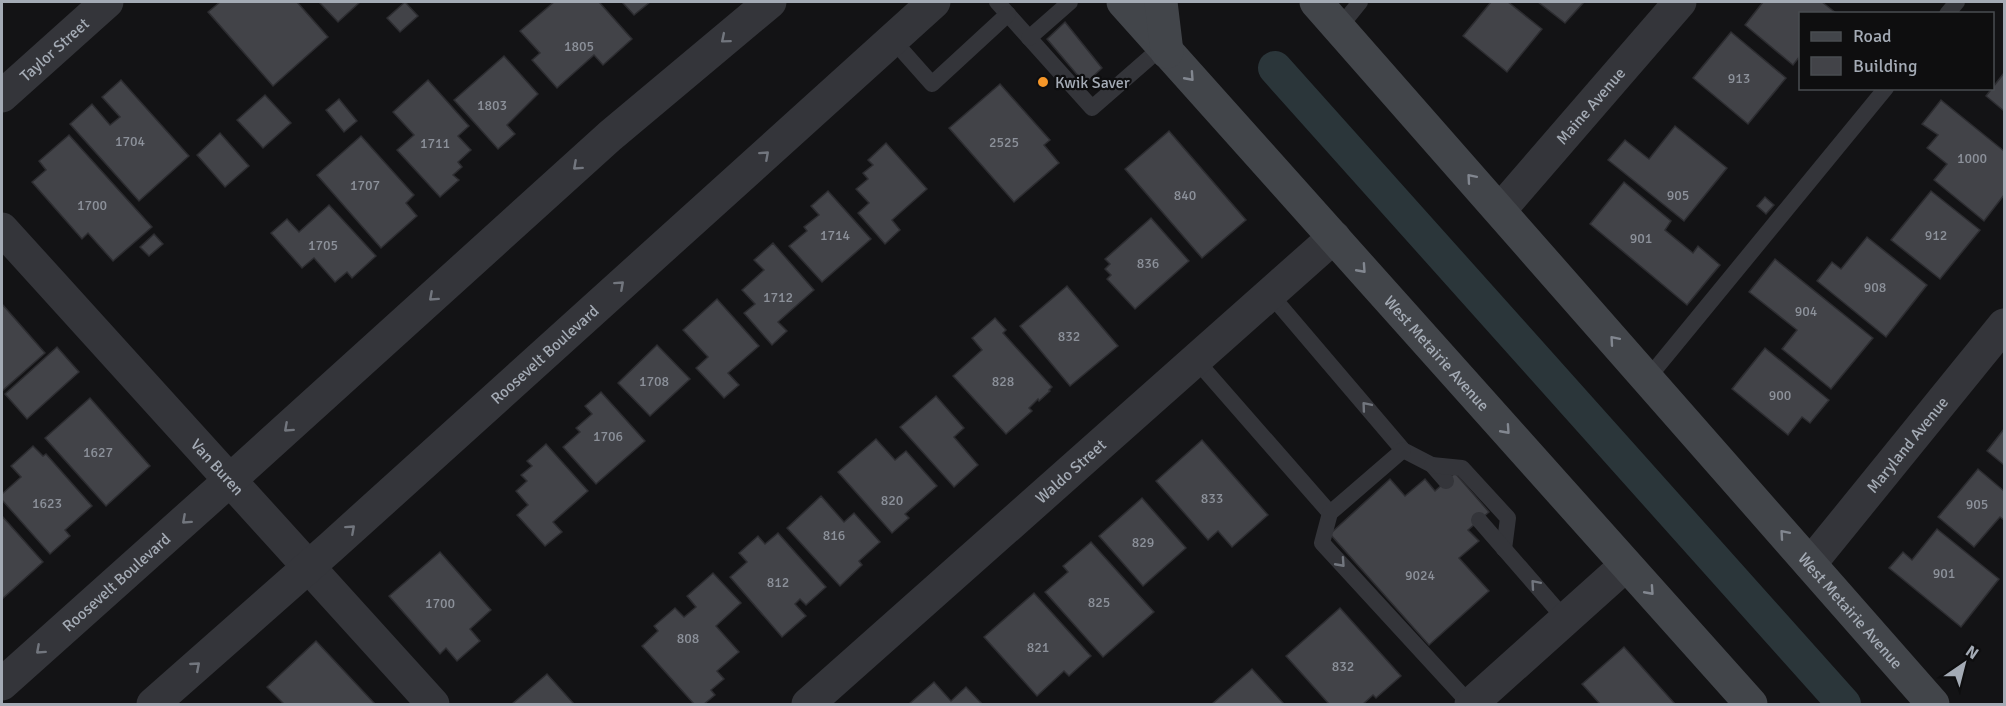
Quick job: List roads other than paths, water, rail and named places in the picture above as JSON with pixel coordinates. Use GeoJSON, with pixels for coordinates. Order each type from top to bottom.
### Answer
{"type":"FeatureCollection","features":[{"type":"Feature","properties":{"kind":"main road","name":"West Metairie Avenue"},"geometry":{"type":"LineString","coordinates":[[1123,2],[1751,705]]}},
{"type":"Feature","properties":{"kind":"main road"},"geometry":{"type":"LineString","coordinates":[[1161,2],[1165,49]]}},
{"type":"Feature","properties":{"kind":"main road","name":"West Metairie Avenue"},"geometry":{"type":"LineString","coordinates":[[1316,2],[1933,705]]}},
{"type":"Feature","properties":{"kind":"street","name":"Taylor Street"},"geometry":{"type":"LineString","coordinates":[[2,96],[107,2]]}},
{"type":"Feature","properties":{"kind":"street","name":"Roosevelt Boulevard"},"geometry":{"type":"LineString","coordinates":[[2,684],[610,136],[770,2]]}},
{"type":"Feature","properties":{"kind":"street","name":"Roosevelt Boulevard"},"geometry":{"type":"LineString","coordinates":[[153,705],[934,2]]}},
{"type":"Feature","properties":{"kind":"street","name":"Maine Avenue"},"geometry":{"type":"LineString","coordinates":[[1500,210],[1680,2]]}},
{"type":"Feature","properties":{"kind":"street","name":"Van Buren"},"geometry":{"type":"LineString","coordinates":[[2,229],[433,705]]}},
{"type":"Feature","properties":{"kind":"street","name":"Waldo Street"},"geometry":{"type":"LineString","coordinates":[[808,705],[1334,237]]}},
{"type":"Feature","properties":{"kind":"street","name":"Maryland Avenue"},"geometry":{"type":"LineString","coordinates":[[1810,564],[2004,325]]}},
{"type":"Feature","properties":{"kind":"street"},"geometry":{"type":"LineString","coordinates":[[1470,705],[1626,565]]}},
{"type":"Feature","properties":{"kind":"lane"},"geometry":{"type":"LineString","coordinates":[[1029,38],[1070,2]]}},
{"type":"Feature","properties":{"kind":"lane"},"geometry":{"type":"LineString","coordinates":[[1339,28],[1360,2]]}},
{"type":"Feature","properties":{"kind":"lane"},"geometry":{"type":"LineString","coordinates":[[892,39],[932,84],[1002,8],[1092,108],[1165,49]]}},
{"type":"Feature","properties":{"kind":"lane"},"geometry":{"type":"LineString","coordinates":[[1647,378],[1884,90]]}},
{"type":"Feature","properties":{"kind":"lane"},"geometry":{"type":"LineString","coordinates":[[1270,294],[1403,450],[1432,465],[1446,481]]}},
{"type":"Feature","properties":{"kind":"lane"},"geometry":{"type":"LineString","coordinates":[[1196,360],[1330,513]]}},
{"type":"Feature","properties":{"kind":"lane"},"geometry":{"type":"LineString","coordinates":[[1403,450],[1330,513],[1322,543],[1470,705]]}},
{"type":"Feature","properties":{"kind":"lane"},"geometry":{"type":"LineString","coordinates":[[1432,465],[1462,468],[1508,518],[1504,549]]}},
{"type":"Feature","properties":{"kind":"lane"},"geometry":{"type":"LineString","coordinates":[[1479,520],[1565,619]]}},
{"type":"Feature","properties":{"kind":"waterway"},"geometry":{"type":"LineString","coordinates":[[1275,68],[1844,704]]}},
{"type":"Feature","properties":{"kind":"place","name":"Kwik Saver"},"geometry":{"type":"Point","coordinates":[1043,82]}}]}
